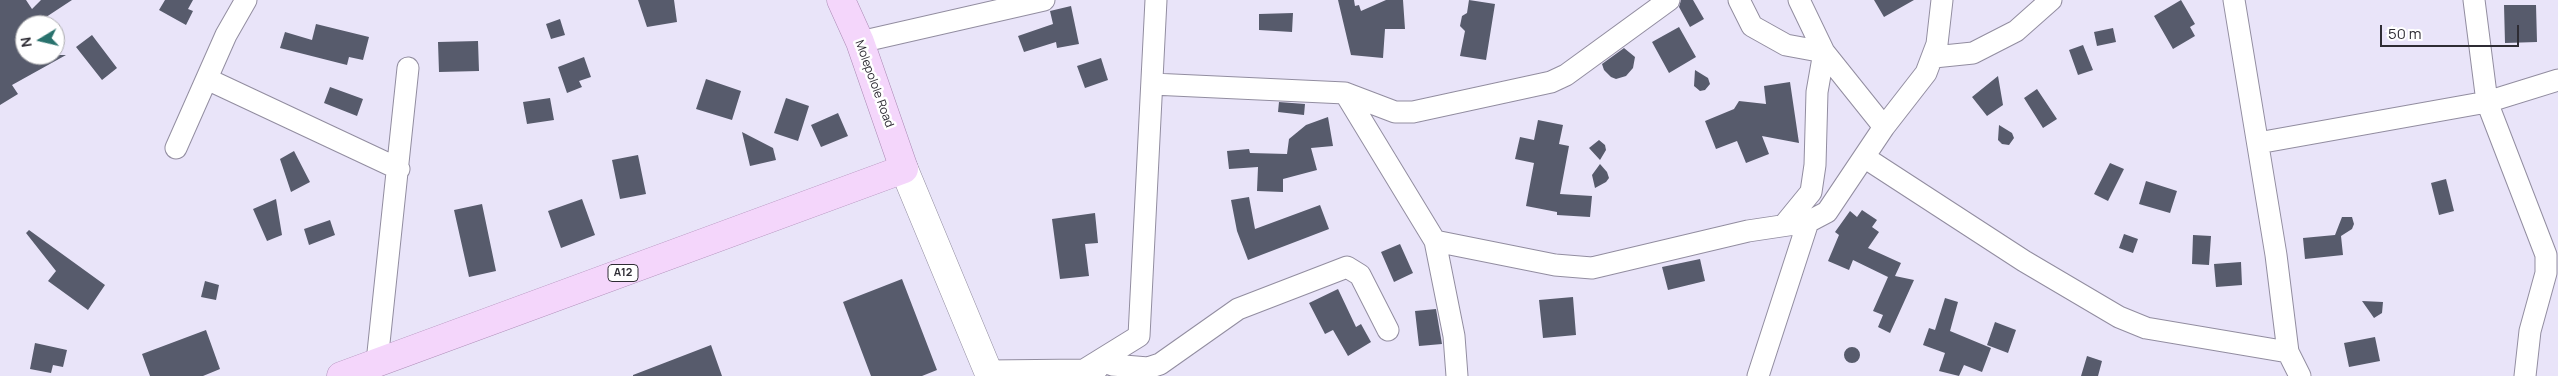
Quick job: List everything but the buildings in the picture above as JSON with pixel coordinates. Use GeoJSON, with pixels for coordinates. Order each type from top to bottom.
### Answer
{"type":"FeatureCollection","features":[{"type":"Feature","properties":{"kind":"main road","name":"Molepolole Road"},"geometry":{"type":"LineString","coordinates":[[841,0],[860,42],[904,169]]}},
{"type":"Feature","properties":{"kind":"main road","name":"A12"},"geometry":{"type":"LineString","coordinates":[[341,376],[904,169]]}},
{"type":"Feature","properties":{"kind":"street"},"geometry":{"type":"LineString","coordinates":[[176,148],[226,35],[246,0]]}},
{"type":"Feature","properties":{"kind":"street"},"geometry":{"type":"LineString","coordinates":[[860,42],[1044,0]]}},
{"type":"Feature","properties":{"kind":"street"},"geometry":{"type":"LineString","coordinates":[[1121,369],[1139,336],[1156,0]]}},
{"type":"Feature","properties":{"kind":"street"},"geometry":{"type":"LineString","coordinates":[[1152,84],[1345,93],[1404,113],[1551,82],[1566,75],[1669,0]]}},
{"type":"Feature","properties":{"kind":"street"},"geometry":{"type":"LineString","coordinates":[[1739,0],[1752,26],[1786,45],[1824,52]]}},
{"type":"Feature","properties":{"kind":"street"},"geometry":{"type":"LineString","coordinates":[[1799,0],[1824,52],[1884,127]]}},
{"type":"Feature","properties":{"kind":"street"},"geometry":{"type":"LineString","coordinates":[[1934,57],[1973,53],[2016,31],[2051,0]]}},
{"type":"Feature","properties":{"kind":"street"},"geometry":{"type":"LineString","coordinates":[[2234,0],[2276,255],[2288,352],[2300,376]]}},
{"type":"Feature","properties":{"kind":"street"},"geometry":{"type":"LineString","coordinates":[[2474,0],[2487,102],[2546,255],[2546,273],[2530,331],[2525,376]]}},
{"type":"Feature","properties":{"kind":"street"},"geometry":{"type":"LineString","coordinates":[[1435,241],[1555,265],[1592,268],[1706,240],[1808,222],[1827,212],[1884,127],[1926,74],[1934,57],[1940,3]]}},
{"type":"Feature","properties":{"kind":"street"},"geometry":{"type":"LineString","coordinates":[[1784,225],[1811,192],[1814,172],[1817,92],[1824,52]]}},
{"type":"Feature","properties":{"kind":"street"},"geometry":{"type":"LineString","coordinates":[[377,362],[399,169],[408,68]]}},
{"type":"Feature","properties":{"kind":"street"},"geometry":{"type":"LineString","coordinates":[[206,79],[399,169]]}},
{"type":"Feature","properties":{"kind":"street"},"geometry":{"type":"LineString","coordinates":[[2258,143],[2487,102],[2558,80]]}},
{"type":"Feature","properties":{"kind":"street"},"geometry":{"type":"LineString","coordinates":[[1345,93],[1435,241],[1454,336],[1457,376]]}},
{"type":"Feature","properties":{"kind":"street"},"geometry":{"type":"LineString","coordinates":[[1864,157],[2024,262],[2119,317],[2146,328],[2288,352]]}},
{"type":"Feature","properties":{"kind":"street"},"geometry":{"type":"LineString","coordinates":[[904,169],[989,374],[1148,368],[1160,364],[1238,309],[1347,267],[1360,275],[1388,330]]}},
{"type":"Feature","properties":{"kind":"street"},"geometry":{"type":"LineString","coordinates":[[1758,376],[1808,222]]}},
{"type":"Feature","properties":{"kind":"street"},"geometry":{"type":"LineString","coordinates":[[1084,370],[1139,336]]}}]}
